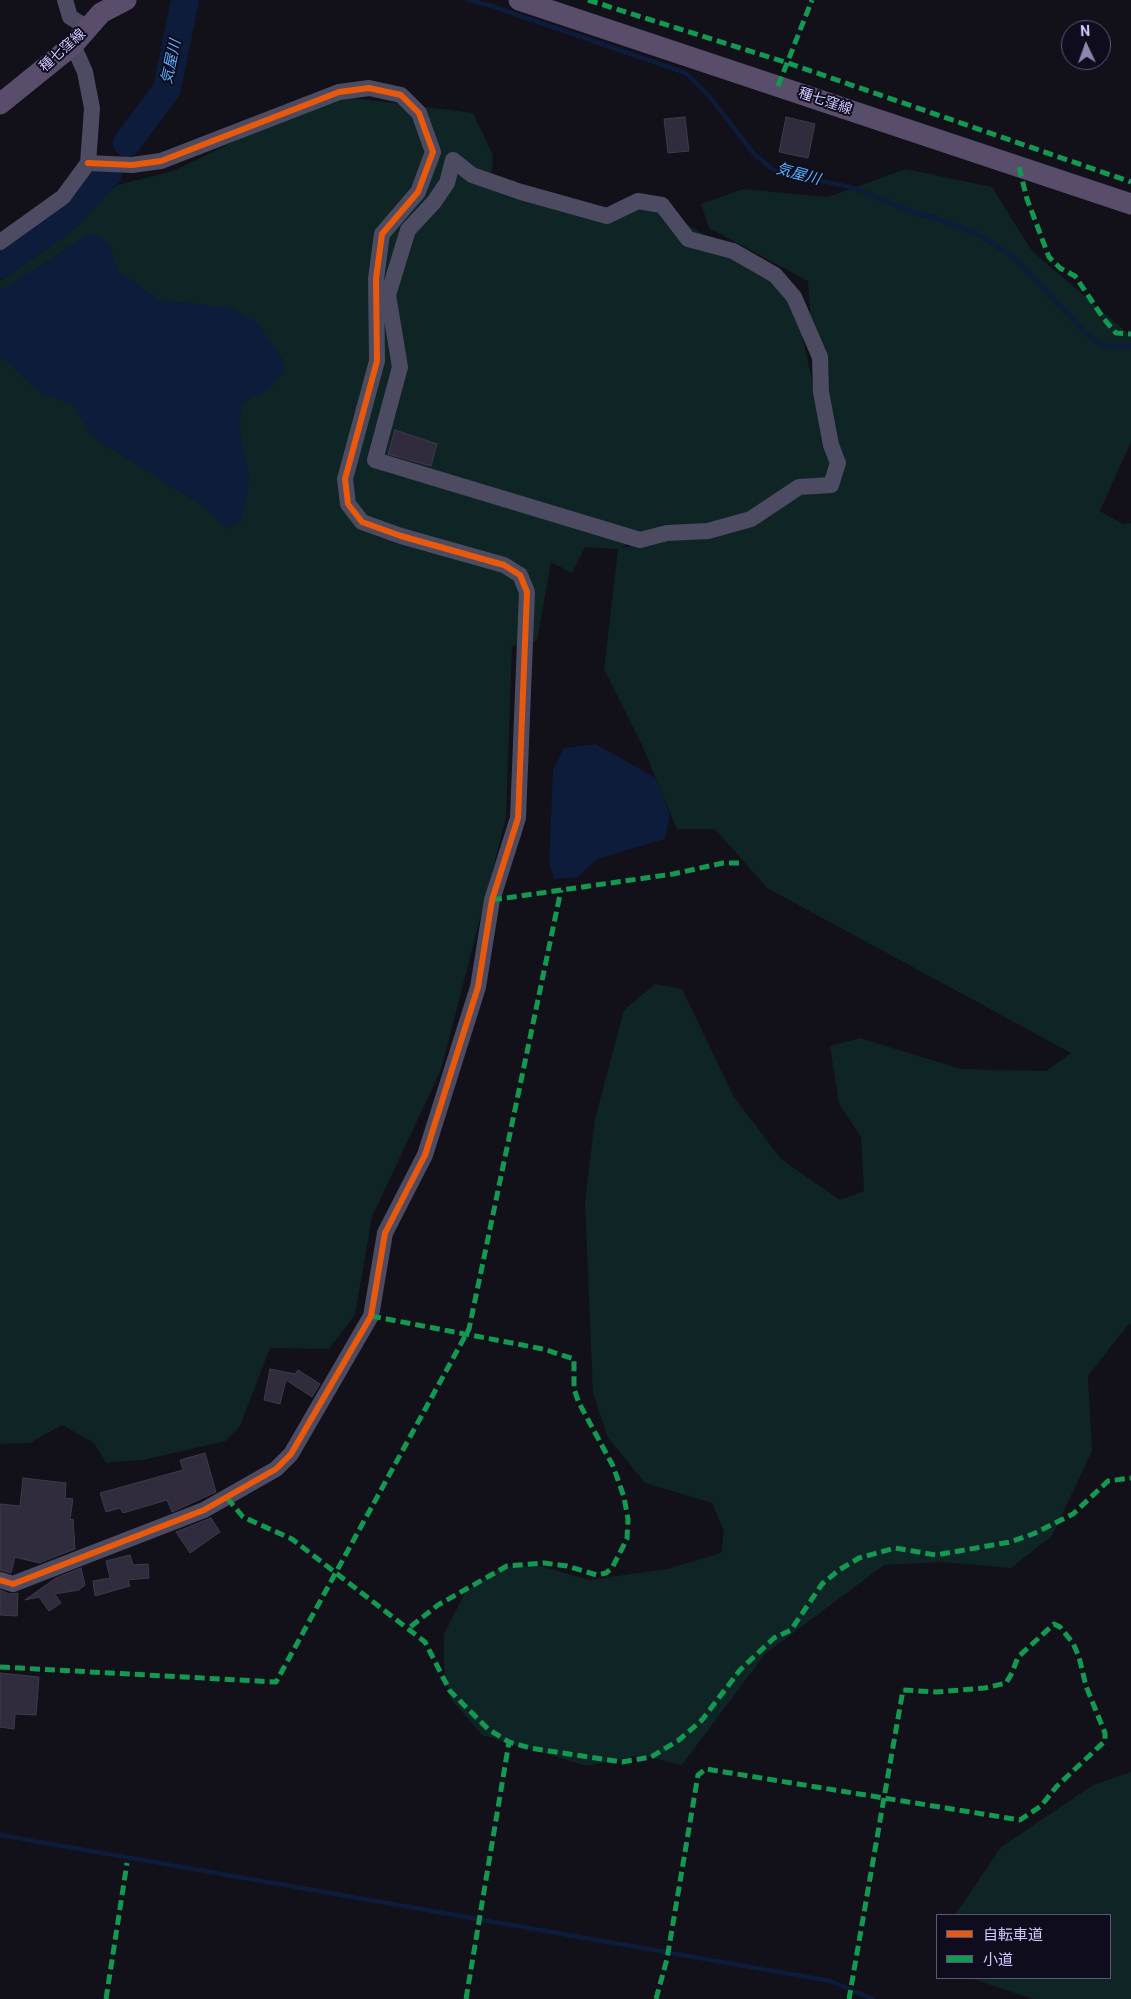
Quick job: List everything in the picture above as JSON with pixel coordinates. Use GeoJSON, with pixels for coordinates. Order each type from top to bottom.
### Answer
{"type":"FeatureCollection","features":[{"type":"Feature","properties":{"kind":"main road","name":"種七窪線"},"geometry":{"type":"LineString","coordinates":[[0,104],[73,45],[101,13],[126,0]]}},
{"type":"Feature","properties":{"kind":"main road","name":"種七窪線"},"geometry":{"type":"LineString","coordinates":[[519,0],[1131,204]]}},
{"type":"Feature","properties":{"kind":"street"},"geometry":{"type":"LineString","coordinates":[[65,0],[70,17],[88,28]]}},
{"type":"Feature","properties":{"kind":"street"},"geometry":{"type":"LineString","coordinates":[[0,242],[63,197],[88,163],[92,108],[85,72],[73,45]]}},
{"type":"Feature","properties":{"kind":"street"},"geometry":{"type":"LineString","coordinates":[[0,1580],[13,1584],[204,1510],[276,1469],[291,1454],[371,1316],[385,1233],[425,1155],[478,987],[492,900],[518,818],[526,592],[520,575],[504,564],[401,536],[362,522],[348,504],[344,479],[377,361],[376,279],[382,234],[418,192],[433,152],[420,113],[401,95],[369,88],[339,92],[161,161],[132,165],[88,163]]}},
{"type":"Feature","properties":{"kind":"street"},"geometry":{"type":"LineString","coordinates":[[453,160],[472,175],[607,216],[638,201],[662,205],[688,239],[733,251],[775,275],[794,297],[820,357],[821,392],[831,445],[838,463],[832,485],[799,487],[751,519],[708,531],[667,533],[640,540],[375,460],[400,367],[388,295],[408,230],[434,202],[447,182],[453,160]]}},
{"type":"Feature","properties":{"kind":"green space"},"geometry":{"type":"Polygon","coordinates":[[[330,95],[473,113],[493,155],[491,182],[618,218],[640,206],[663,210],[765,271],[797,312],[816,398],[808,281],[709,228],[701,204],[743,189],[828,197],[906,169],[992,187],[1032,251],[1131,336],[1131,442],[1100,511],[1123,524],[1131,523],[1131,1324],[1127,1326],[1088,1376],[1092,1451],[1052,1536],[1011,1568],[942,1562],[884,1565],[765,1654],[682,1765],[641,1755],[587,1766],[482,1735],[451,1699],[444,1667],[444,1634],[466,1591],[501,1567],[538,1565],[589,1580],[667,1569],[721,1553],[724,1531],[712,1503],[645,1483],[608,1438],[593,1393],[585,1202],[595,1119],[624,1010],[655,984],[682,989],[734,1097],[781,1159],[840,1200],[864,1191],[861,1137],[839,1104],[830,1046],[860,1038],[961,1069],[1046,1071],[1071,1053],[767,888],[715,829],[677,829],[642,745],[604,669],[618,549],[585,547],[572,573],[551,562],[537,641],[512,646],[506,818],[441,1070],[372,1217],[355,1315],[329,1349],[270,1348],[240,1426],[226,1441],[143,1460],[106,1463],[94,1443],[62,1425],[30,1443],[0,1444],[0,280],[23,265],[117,185],[173,171],[330,95]],[[656,529],[620,548],[708,531],[656,529]]]}},
{"type":"Feature","properties":{"kind":"green space"},"geometry":{"type":"Polygon","coordinates":[[[1131,1772],[1131,1999],[1033,1999],[973,1979],[1111,1979],[1111,1914],[956,1914],[1001,1847],[1093,1785],[1131,1772]]]}},
{"type":"Feature","properties":{"kind":"water"},"geometry":{"type":"Polygon","coordinates":[[[91,233],[109,243],[118,271],[159,300],[232,308],[257,323],[283,359],[284,372],[269,389],[241,404],[240,431],[249,477],[241,520],[226,529],[204,507],[91,436],[73,404],[43,395],[0,356],[0,291],[91,233]]]}},
{"type":"Feature","properties":{"kind":"water"},"geometry":{"type":"Polygon","coordinates":[[[596,744],[656,778],[670,815],[665,839],[597,859],[578,877],[554,879],[549,862],[553,770],[564,748],[596,744]]]}},
{"type":"Feature","properties":{"kind":"building"},"geometry":{"type":"Polygon","coordinates":[[[685,117],[689,151],[668,153],[664,119],[685,117]]]}},
{"type":"Feature","properties":{"kind":"building"},"geometry":{"type":"Polygon","coordinates":[[[786,117],[815,124],[808,158],[779,152],[786,117]]]}},
{"type":"Feature","properties":{"kind":"building"},"geometry":{"type":"Polygon","coordinates":[[[395,430],[437,444],[431,466],[388,454],[395,430]]]}},
{"type":"Feature","properties":{"kind":"building"},"geometry":{"type":"Polygon","coordinates":[[[270,1369],[295,1374],[298,1370],[320,1384],[312,1397],[286,1380],[280,1404],[264,1400],[270,1369]]]}},
{"type":"Feature","properties":{"kind":"building"},"geometry":{"type":"Polygon","coordinates":[[[205,1453],[216,1492],[172,1512],[167,1500],[123,1513],[120,1508],[106,1512],[100,1493],[183,1470],[180,1460],[205,1453]]]}},
{"type":"Feature","properties":{"kind":"building"},"geometry":{"type":"Polygon","coordinates":[[[23,1478],[66,1483],[65,1498],[73,1499],[70,1520],[73,1519],[75,1549],[39,1563],[15,1557],[11,1573],[0,1570],[0,1504],[20,1506],[23,1478]]]}},
{"type":"Feature","properties":{"kind":"building"},"geometry":{"type":"Polygon","coordinates":[[[211,1518],[220,1532],[190,1553],[176,1532],[211,1518]]]}},
{"type":"Feature","properties":{"kind":"building"},"geometry":{"type":"Polygon","coordinates":[[[130,1555],[133,1565],[148,1564],[149,1578],[128,1580],[130,1586],[95,1596],[93,1581],[110,1578],[106,1561],[130,1555]]]}},
{"type":"Feature","properties":{"kind":"building"},"geometry":{"type":"Polygon","coordinates":[[[81,1568],[85,1585],[79,1590],[55,1594],[61,1603],[49,1611],[39,1597],[25,1600],[56,1578],[81,1568]]]}},
{"type":"Feature","properties":{"kind":"building"},"geometry":{"type":"Polygon","coordinates":[[[0,1590],[10,1594],[18,1593],[17,1616],[0,1615],[0,1590]]]}},
{"type":"Feature","properties":{"kind":"building"},"geometry":{"type":"Polygon","coordinates":[[[0,1673],[39,1677],[36,1715],[15,1714],[14,1729],[0,1727],[0,1673]]]}},
{"type":"Feature","properties":{"kind":"waterway","name":"気屋川"},"geometry":{"type":"LineString","coordinates":[[127,143],[167,89],[185,0]]}},
{"type":"Feature","properties":{"kind":"waterway","name":"気屋川"},"geometry":{"type":"LineString","coordinates":[[468,0],[489,5],[686,73],[710,97],[754,154],[775,171],[854,188],[913,212],[936,218],[981,236],[1011,255],[1089,336],[1103,346],[1131,346]]}},
{"type":"Feature","properties":{"kind":"waterway","name":"気屋川"},"geometry":{"type":"LineString","coordinates":[[0,265],[66,218],[108,173]]}},
{"type":"Feature","properties":{"kind":"waterway"},"geometry":{"type":"LineString","coordinates":[[0,1835],[830,1981],[873,1999]]}},
{"type":"Feature","properties":{"kind":"marked path"},"geometry":{"type":"LineString","coordinates":[[588,0],[788,63],[1131,182]]}},
{"type":"Feature","properties":{"kind":"marked path"},"geometry":{"type":"LineString","coordinates":[[778,86],[812,0]]}},
{"type":"Feature","properties":{"kind":"marked path"},"geometry":{"type":"LineString","coordinates":[[1019,167],[1027,199],[1049,257],[1060,268],[1075,276],[1104,319],[1116,333],[1131,334]]}},
{"type":"Feature","properties":{"kind":"marked path"},"geometry":{"type":"LineString","coordinates":[[492,900],[673,874],[723,863],[739,863]]}},
{"type":"Feature","properties":{"kind":"marked path"},"geometry":{"type":"LineString","coordinates":[[0,1667],[276,1682],[469,1329],[561,890]]}},
{"type":"Feature","properties":{"kind":"marked path"},"geometry":{"type":"LineString","coordinates":[[371,1316],[543,1349],[574,1359],[574,1389],[579,1403],[613,1466],[624,1497],[628,1519],[627,1539],[612,1568],[606,1573],[597,1575],[567,1566],[544,1563],[507,1566],[438,1605],[409,1628]]}},
{"type":"Feature","properties":{"kind":"marked path"},"geometry":{"type":"LineString","coordinates":[[227,1498],[243,1517],[292,1539],[425,1642],[450,1691],[488,1729],[509,1742],[530,1748],[622,1762],[651,1757],[679,1740],[702,1720],[740,1670],[774,1638],[791,1630],[822,1584],[839,1570],[859,1558],[895,1548],[936,1555],[1010,1542],[1033,1534],[1073,1514],[1108,1481],[1131,1478]]}},
{"type":"Feature","properties":{"kind":"marked path"},"geometry":{"type":"LineString","coordinates":[[656,1999],[667,1959],[698,1775],[706,1769],[884,1798],[1020,1820],[1041,1806],[1057,1786],[1105,1741],[1105,1733],[1086,1686],[1079,1657],[1073,1643],[1060,1627],[1054,1624],[1018,1657],[1006,1683],[985,1688],[937,1692],[903,1690],[884,1798],[849,1999]]}},
{"type":"Feature","properties":{"kind":"marked path"},"geometry":{"type":"LineString","coordinates":[[466,1999],[509,1742]]}},
{"type":"Feature","properties":{"kind":"marked path"},"geometry":{"type":"LineString","coordinates":[[106,1999],[127,1863]]}},
{"type":"Feature","properties":{"kind":"cycle path"},"geometry":{"type":"LineString","coordinates":[[0,1580],[13,1584],[204,1510],[276,1469],[291,1454],[371,1316],[385,1233],[425,1155],[478,987],[492,900],[518,818],[527,592],[520,575],[504,565],[401,536],[362,522],[348,504],[345,479],[377,361],[376,279],[382,234],[418,192],[433,152],[419,113],[401,95],[369,88],[339,92],[161,161],[132,165],[88,163]]}}]}
